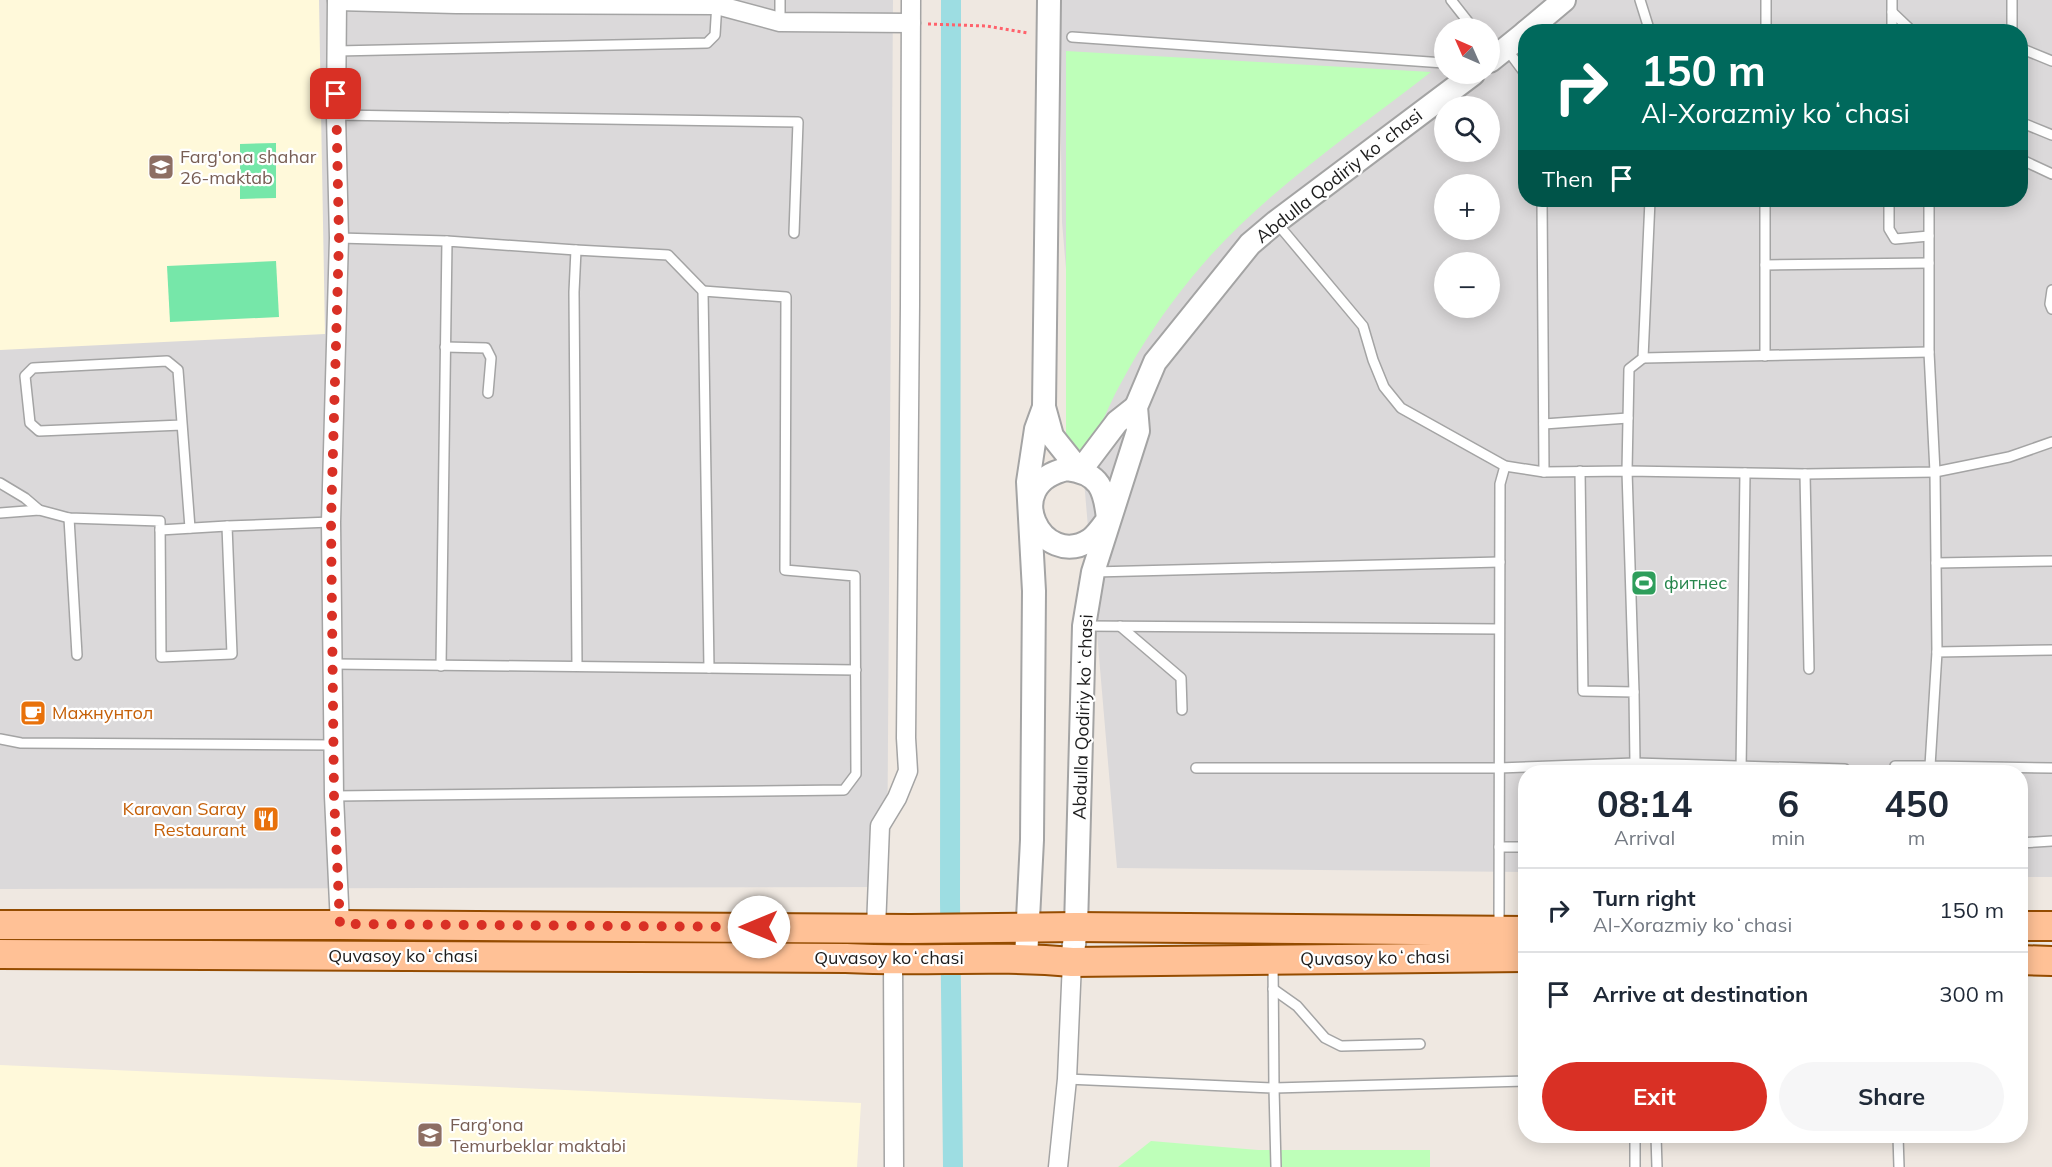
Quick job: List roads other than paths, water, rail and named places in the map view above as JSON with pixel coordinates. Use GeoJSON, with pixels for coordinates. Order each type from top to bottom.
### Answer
{"type":"FeatureCollection","features":[{"type":"Feature","properties":{"kind":"main road","name":"Quvasoy koʻchasi"},"geometry":{"type":"LineString","coordinates":[[0,925],[340,924],[1512,931]]}},
{"type":"Feature","properties":{"kind":"main road"},"geometry":{"type":"LineString","coordinates":[[2028,926],[2052,926]]}},
{"type":"Feature","properties":{"kind":"main road","name":"Quvasoy koʻchasi"},"geometry":{"type":"LineString","coordinates":[[0,954],[1026,958],[1072,962],[1518,957]]}},
{"type":"Feature","properties":{"kind":"main road"},"geometry":{"type":"LineString","coordinates":[[2028,960],[2052,961]]}},
{"type":"Feature","properties":{"kind":"street"},"geometry":{"type":"LineString","coordinates":[[340,924],[334,796],[331,522],[339,238],[336,115],[337,0],[717,2],[780,22],[911,23]]}},
{"type":"Feature","properties":{"kind":"street"},"geometry":{"type":"LineString","coordinates":[[890,928],[880,826],[897,798],[908,771],[906,738],[911,0]]}},
{"type":"Feature","properties":{"kind":"street"},"geometry":{"type":"LineString","coordinates":[[1049,0],[1044,407],[1052,436],[1080,471]]}},
{"type":"Feature","properties":{"kind":"street"},"geometry":{"type":"LineString","coordinates":[[1536,24],[1564,0]]}},
{"type":"Feature","properties":{"kind":"street"},"geometry":{"type":"LineString","coordinates":[[1500,50],[1518,38]]}},
{"type":"Feature","properties":{"kind":"street","name":"Abdulla Qodiriy koʻchasi"},"geometry":{"type":"LineString","coordinates":[[1072,962],[1076,927],[1084,626],[1093,572],[1108,519],[1138,431],[1136,407],[1155,362],[1250,244],[1460,84]]}},
{"type":"Feature","properties":{"kind":"street"},"geometry":{"type":"LineString","coordinates":[[1026,958],[1032,828],[1034,591],[1031,514],[1031,501],[1035,489],[1055,472],[1080,471],[1091,476],[1100,485],[1105,496],[1108,519],[1090,540],[1078,545],[1065,546],[1053,543],[1035,526],[1031,514],[1028,482],[1036,429],[1044,407]]}},
{"type":"Feature","properties":{"kind":"street","name":"Abdulla Qodiriy koʻchasi"},"geometry":{"type":"LineString","coordinates":[[1080,471],[1117,422],[1136,407]]}},
{"type":"Feature","properties":{"kind":"street"},"geometry":{"type":"LineString","coordinates":[[894,1167],[902,959]]}},
{"type":"Feature","properties":{"kind":"street"},"geometry":{"type":"LineString","coordinates":[[1058,1167],[1067,1079],[1072,962]]}},
{"type":"Feature","properties":{"kind":"lane"},"geometry":{"type":"LineString","coordinates":[[780,0],[780,22]]}},
{"type":"Feature","properties":{"kind":"lane"},"geometry":{"type":"LineString","coordinates":[[1451,0],[1465,18]]}},
{"type":"Feature","properties":{"kind":"lane"},"geometry":{"type":"LineString","coordinates":[[1640,0],[1648,24]]}},
{"type":"Feature","properties":{"kind":"lane"},"geometry":{"type":"LineString","coordinates":[[1766,0],[1766,24]]}},
{"type":"Feature","properties":{"kind":"lane"},"geometry":{"type":"LineString","coordinates":[[1892,0],[1892,24]]}},
{"type":"Feature","properties":{"kind":"lane"},"geometry":{"type":"LineString","coordinates":[[2012,0],[2012,24]]}},
{"type":"Feature","properties":{"kind":"lane"},"geometry":{"type":"LineString","coordinates":[[337,51],[706,43],[716,35],[717,2]]}},
{"type":"Feature","properties":{"kind":"lane"},"geometry":{"type":"LineString","coordinates":[[1892,12],[1905,24]]}},
{"type":"Feature","properties":{"kind":"lane"},"geometry":{"type":"LineString","coordinates":[[1072,37],[1434,62]]}},
{"type":"Feature","properties":{"kind":"lane"},"geometry":{"type":"LineString","coordinates":[[2028,51],[2052,61]]}},
{"type":"Feature","properties":{"kind":"lane"},"geometry":{"type":"LineString","coordinates":[[1500,57],[1518,70]]}},
{"type":"Feature","properties":{"kind":"lane"},"geometry":{"type":"LineString","coordinates":[[336,115],[798,122],[794,233]]}},
{"type":"Feature","properties":{"kind":"lane"},"geometry":{"type":"LineString","coordinates":[[2028,125],[2052,135]]}},
{"type":"Feature","properties":{"kind":"lane"},"geometry":{"type":"LineString","coordinates":[[2028,163],[2052,174]]}},
{"type":"Feature","properties":{"kind":"lane"},"geometry":{"type":"LineString","coordinates":[[1542,207],[1544,472]]}},
{"type":"Feature","properties":{"kind":"lane"},"geometry":{"type":"LineString","coordinates":[[1643,358],[1650,207]]}},
{"type":"Feature","properties":{"kind":"lane"},"geometry":{"type":"LineString","coordinates":[[1765,356],[1766,207]]}},
{"type":"Feature","properties":{"kind":"lane"},"geometry":{"type":"LineString","coordinates":[[1889,207],[1889,229],[1895,239],[1929,236]]}},
{"type":"Feature","properties":{"kind":"lane"},"geometry":{"type":"LineString","coordinates":[[1929,207],[1929,352],[1935,472],[1937,652],[1930,765]]}},
{"type":"Feature","properties":{"kind":"lane"},"geometry":{"type":"LineString","coordinates":[[1276,222],[1363,326],[1384,387],[1401,408],[1504,466],[1544,472],[1805,474],[1935,472],[2009,457],[2052,442]]}},
{"type":"Feature","properties":{"kind":"lane"},"geometry":{"type":"LineString","coordinates":[[334,796],[844,790],[856,774],[855,576],[785,570],[786,297],[703,291],[668,255],[447,241],[339,238]]}},
{"type":"Feature","properties":{"kind":"lane"},"geometry":{"type":"LineString","coordinates":[[441,666],[447,241]]}},
{"type":"Feature","properties":{"kind":"lane"},"geometry":{"type":"LineString","coordinates":[[576,250],[574,292],[577,666]]}},
{"type":"Feature","properties":{"kind":"lane"},"geometry":{"type":"LineString","coordinates":[[1765,265],[1929,263]]}},
{"type":"Feature","properties":{"kind":"lane"},"geometry":{"type":"LineString","coordinates":[[2052,290],[2050,304],[2052,309]]}},
{"type":"Feature","properties":{"kind":"lane"},"geometry":{"type":"LineString","coordinates":[[703,291],[709,668]]}},
{"type":"Feature","properties":{"kind":"lane"},"geometry":{"type":"LineString","coordinates":[[446,347],[486,348],[491,358],[488,393]]}},
{"type":"Feature","properties":{"kind":"lane"},"geometry":{"type":"LineString","coordinates":[[1635,763],[1627,471],[1629,369],[1643,358],[1929,352]]}},
{"type":"Feature","properties":{"kind":"lane"},"geometry":{"type":"LineString","coordinates":[[182,425],[39,432],[30,423],[25,376],[33,368],[167,361],[178,370],[190,528]]}},
{"type":"Feature","properties":{"kind":"lane"},"geometry":{"type":"LineString","coordinates":[[1544,424],[1628,418]]}},
{"type":"Feature","properties":{"kind":"lane"},"geometry":{"type":"LineString","coordinates":[[1504,466],[1500,484],[1499,847],[1512,931]]}},
{"type":"Feature","properties":{"kind":"lane"},"geometry":{"type":"LineString","coordinates":[[1580,471],[1582,691],[1634,692]]}},
{"type":"Feature","properties":{"kind":"lane"},"geometry":{"type":"LineString","coordinates":[[1741,765],[1745,473]]}},
{"type":"Feature","properties":{"kind":"lane"},"geometry":{"type":"LineString","coordinates":[[1805,474],[1809,669]]}},
{"type":"Feature","properties":{"kind":"lane"},"geometry":{"type":"LineString","coordinates":[[0,483],[25,498],[39,510]]}},
{"type":"Feature","properties":{"kind":"lane"},"geometry":{"type":"LineString","coordinates":[[0,513],[39,510],[69,518],[160,521],[161,657],[232,654],[227,526]]}},
{"type":"Feature","properties":{"kind":"lane"},"geometry":{"type":"LineString","coordinates":[[69,518],[77,655]]}},
{"type":"Feature","properties":{"kind":"lane"},"geometry":{"type":"LineString","coordinates":[[160,530],[331,522]]}},
{"type":"Feature","properties":{"kind":"lane"},"geometry":{"type":"LineString","coordinates":[[1936,563],[2052,561]]}},
{"type":"Feature","properties":{"kind":"lane"},"geometry":{"type":"LineString","coordinates":[[1093,572],[1500,562]]}},
{"type":"Feature","properties":{"kind":"lane"},"geometry":{"type":"LineString","coordinates":[[1084,626],[1499,629]]}},
{"type":"Feature","properties":{"kind":"lane"},"geometry":{"type":"LineString","coordinates":[[1120,626],[1181,678],[1182,710]]}},
{"type":"Feature","properties":{"kind":"lane"},"geometry":{"type":"LineString","coordinates":[[1937,652],[2052,650]]}},
{"type":"Feature","properties":{"kind":"lane"},"geometry":{"type":"LineString","coordinates":[[333,664],[856,670]]}},
{"type":"Feature","properties":{"kind":"lane"},"geometry":{"type":"LineString","coordinates":[[0,739],[21,743],[334,745]]}},
{"type":"Feature","properties":{"kind":"lane"},"geometry":{"type":"LineString","coordinates":[[1581,765],[1635,763],[1665,765]]}},
{"type":"Feature","properties":{"kind":"lane"},"geometry":{"type":"LineString","coordinates":[[1196,768],[1518,767]]}},
{"type":"Feature","properties":{"kind":"lane"},"geometry":{"type":"LineString","coordinates":[[2028,768],[2052,768]]}},
{"type":"Feature","properties":{"kind":"lane"},"geometry":{"type":"LineString","coordinates":[[2028,843],[2052,842]]}},
{"type":"Feature","properties":{"kind":"lane"},"geometry":{"type":"LineString","coordinates":[[1499,847],[1518,847]]}},
{"type":"Feature","properties":{"kind":"lane"},"geometry":{"type":"LineString","coordinates":[[1273,960],[1276,1167]]}},
{"type":"Feature","properties":{"kind":"lane"},"geometry":{"type":"LineString","coordinates":[[1273,989],[1297,1006],[1325,1038],[1341,1046],[1420,1044]]}},
{"type":"Feature","properties":{"kind":"lane"},"geometry":{"type":"LineString","coordinates":[[1067,1079],[1274,1088],[1518,1081]]}},
{"type":"Feature","properties":{"kind":"lane"},"geometry":{"type":"LineString","coordinates":[[1635,1143],[1635,1167]]}},
{"type":"Feature","properties":{"kind":"lane"},"geometry":{"type":"LineString","coordinates":[[1656,1143],[1657,1167]]}},
{"type":"Feature","properties":{"kind":"lane"},"geometry":{"type":"LineString","coordinates":[[1898,1143],[1899,1167]]}},
{"type":"Feature","properties":{"kind":"waterway"},"geometry":{"type":"LineString","coordinates":[[951,0],[950,901],[953,1167]]}},
{"type":"Feature","properties":{"kind":"place","name":"Farg'ona shahar 26-maktab"},"geometry":{"type":"Point","coordinates":[161,167]}},
{"type":"Feature","properties":{"kind":"place","name":"фитнес"},"geometry":{"type":"Point","coordinates":[1644,583]}},
{"type":"Feature","properties":{"kind":"place","name":"Мажнунтол"},"geometry":{"type":"Point","coordinates":[33,713]}},
{"type":"Feature","properties":{"kind":"place","name":"Karavan Saray Restaurant"},"geometry":{"type":"Point","coordinates":[266,819]}},
{"type":"Feature","properties":{"kind":"place","name":"Farg'ona Temurbeklar maktabi"},"geometry":{"type":"Point","coordinates":[430,1135]}}]}
